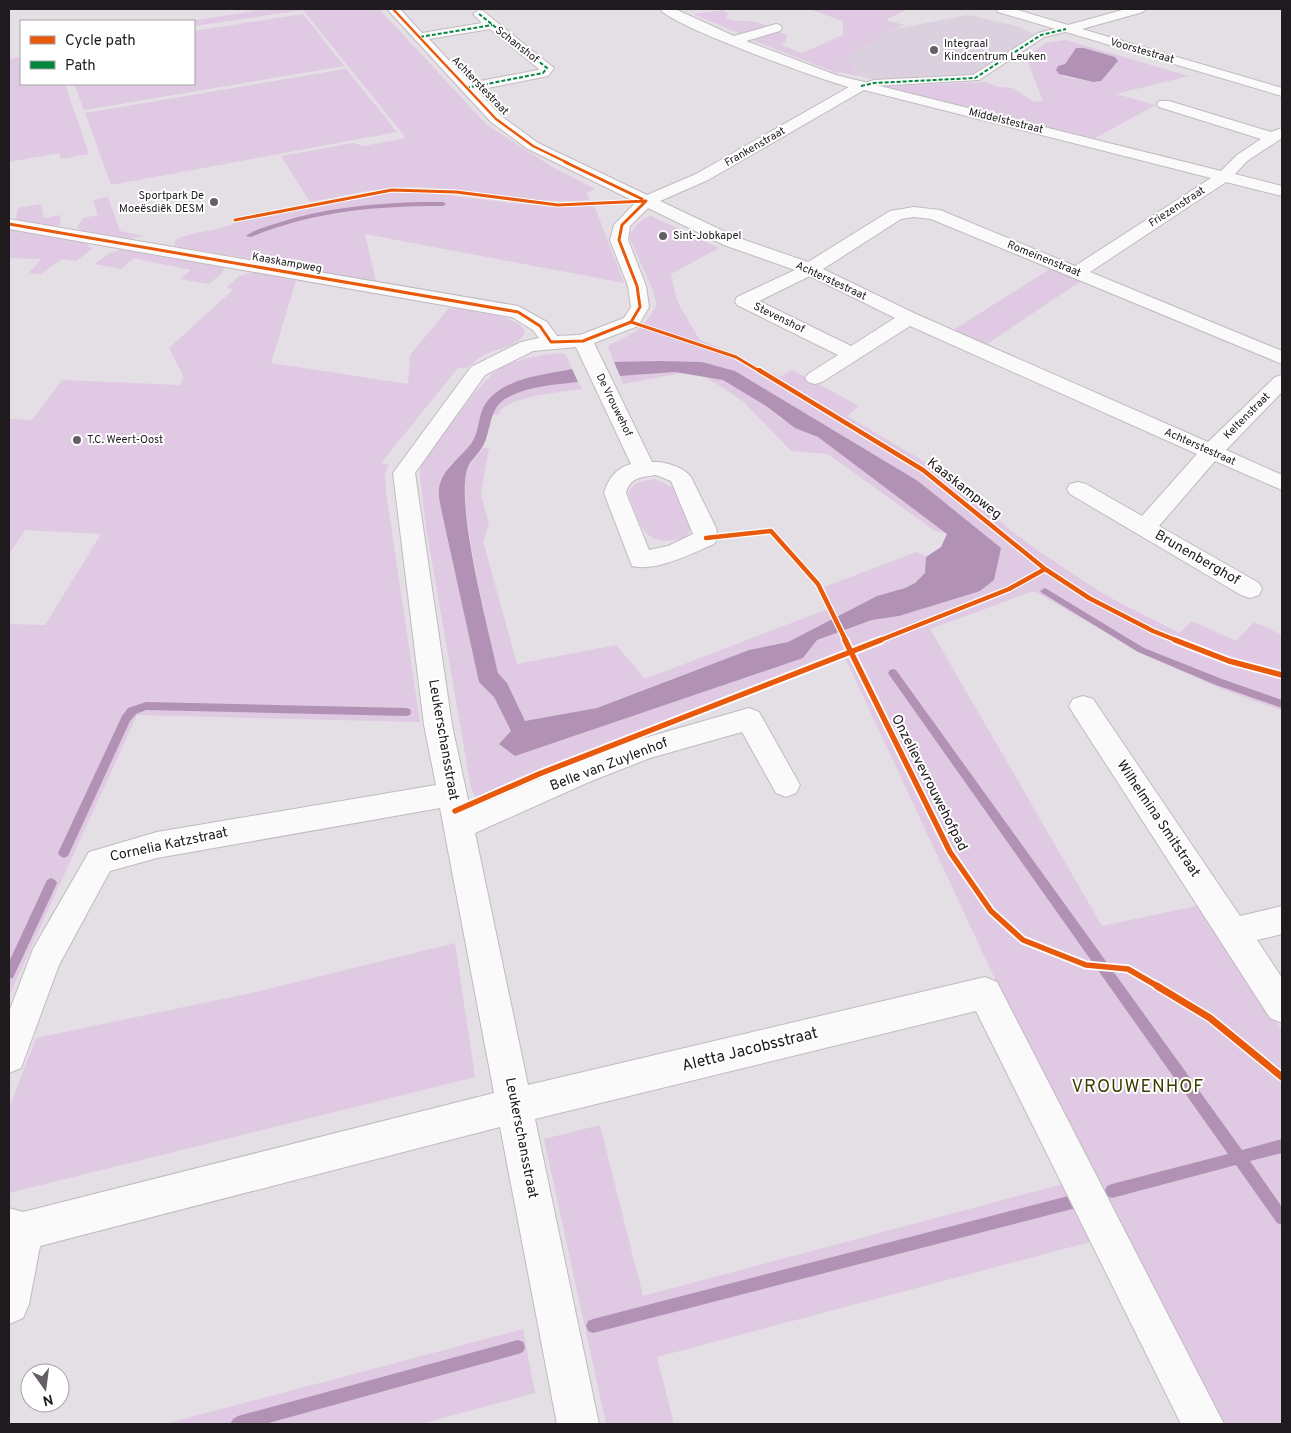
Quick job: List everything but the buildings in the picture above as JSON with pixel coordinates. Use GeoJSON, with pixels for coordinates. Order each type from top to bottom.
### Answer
{"type":"FeatureCollection","features":[{"type":"Feature","properties":{"kind":"street","name":"Achterstestraat"},"geometry":{"type":"LineString","coordinates":[[393,9],[496,119],[533,146],[730,241],[810,269],[909,318],[1282,483]]}},
{"type":"Feature","properties":{"kind":"street","name":"Middelstestraat"},"geometry":{"type":"LineString","coordinates":[[666,9],[734,40],[831,78],[1226,175],[1282,191]]}},
{"type":"Feature","properties":{"kind":"street","name":"Voorstestraat"},"geometry":{"type":"LineString","coordinates":[[1002,9],[1282,92]]}},
{"type":"Feature","properties":{"kind":"street"},"geometry":{"type":"LineString","coordinates":[[861,86],[874,83],[976,78],[1041,35],[1139,9]]}},
{"type":"Feature","properties":{"kind":"street","name":"Schanshof"},"geometry":{"type":"LineString","coordinates":[[466,88],[543,73],[547,68],[479,14]]}},
{"type":"Feature","properties":{"kind":"street","name":"Schanshof"},"geometry":{"type":"LineString","coordinates":[[420,37],[492,25]]}},
{"type":"Feature","properties":{"kind":"street"},"geometry":{"type":"LineString","coordinates":[[734,40],[776,28]]}},
{"type":"Feature","properties":{"kind":"street"},"geometry":{"type":"LineString","coordinates":[[1266,88],[1282,81]]}},
{"type":"Feature","properties":{"kind":"street","name":"Frankenstraat"},"geometry":{"type":"LineString","coordinates":[[646,201],[702,177],[861,86]]}},
{"type":"Feature","properties":{"kind":"street","name":"Friezenstraat"},"geometry":{"type":"LineString","coordinates":[[1164,104],[1278,135]]}},
{"type":"Feature","properties":{"kind":"street","name":"Friezenstraat"},"geometry":{"type":"LineString","coordinates":[[1076,273],[1226,175],[1242,158],[1278,135]]}},
{"type":"Feature","properties":{"kind":"street","name":"Leukerschansstraat"},"geometry":{"type":"LineString","coordinates":[[578,1424],[436,707],[404,473],[478,371],[528,346],[551,342],[583,341],[631,322],[640,307],[637,286],[619,240],[622,224],[646,201]]}},
{"type":"Feature","properties":{"kind":"street","name":"Romeinenstraat"},"geometry":{"type":"LineString","coordinates":[[810,269],[896,216],[914,212],[934,214],[1282,358]]}},
{"type":"Feature","properties":{"kind":"street","name":"Kaaskampweg"},"geometry":{"type":"LineString","coordinates":[[9,224],[518,312],[540,326],[551,342]]}},
{"type":"Feature","properties":{"kind":"street","name":"Stevenshof"},"geometry":{"type":"LineString","coordinates":[[810,269],[744,301],[852,354]]}},
{"type":"Feature","properties":{"kind":"street"},"geometry":{"type":"LineString","coordinates":[[815,378],[909,318]]}},
{"type":"Feature","properties":{"kind":"street","name":"De Vrouwehof"},"geometry":{"type":"LineString","coordinates":[[583,341],[645,470]]}},
{"type":"Feature","properties":{"kind":"street","name":"Keltenstraat"},"geometry":{"type":"LineString","coordinates":[[1211,452],[1282,381]]}},
{"type":"Feature","properties":{"kind":"street","name":"Brunenberghof"},"geometry":{"type":"LineString","coordinates":[[1144,528],[1211,452]]}},
{"type":"Feature","properties":{"kind":"street","name":"Brunenberghof"},"geometry":{"type":"LineString","coordinates":[[1078,490],[1250,589]]}},
{"type":"Feature","properties":{"kind":"street","name":"Wilhelmina Smitstraat"},"geometry":{"type":"LineString","coordinates":[[1083,706],[1282,1007]]}},
{"type":"Feature","properties":{"kind":"street","name":"Belle van Zuylenhof"},"geometry":{"type":"LineString","coordinates":[[455,810],[579,774],[644,749],[749,719],[786,786]]}},
{"type":"Feature","properties":{"kind":"street","name":"Cornelia Katzstraat"},"geometry":{"type":"LineString","coordinates":[[9,1056],[45,960],[100,860],[157,845],[455,810]]}},
{"type":"Feature","properties":{"kind":"street"},"geometry":{"type":"LineString","coordinates":[[1233,932],[1282,920]]}},
{"type":"Feature","properties":{"kind":"street","name":"Aletta Jacobsstraat"},"geometry":{"type":"LineString","coordinates":[[514,1106],[985,992],[1204,1424]]}},
{"type":"Feature","properties":{"kind":"street"},"geometry":{"type":"LineString","coordinates":[[9,1304],[16,1229],[514,1106]]}},
{"type":"Feature","properties":{"kind":"shaded area"},"geometry":{"type":"Polygon","coordinates":[[[267,9],[380,10],[487,125],[554,168],[595,189],[586,193],[590,200],[569,201],[405,187],[310,202],[281,156],[353,143],[363,146],[406,138],[303,10],[195,26],[195,20],[267,9]]]}},
{"type":"Feature","properties":{"kind":"shaded area"},"geometry":{"type":"Polygon","coordinates":[[[808,9],[907,9],[886,20],[904,25],[891,30],[846,58],[859,76],[837,73],[749,39],[776,31],[787,35],[786,42],[781,45],[802,53],[843,35],[843,21],[808,9]]]}},
{"type":"Feature","properties":{"kind":"shaded area"},"geometry":{"type":"Polygon","coordinates":[[[723,10],[728,13],[726,18],[759,23],[769,28],[743,35],[693,14],[723,10]]]}},
{"type":"Feature","properties":{"kind":"shaded area"},"geometry":{"type":"Polygon","coordinates":[[[303,14],[344,66],[84,110],[74,85],[195,85],[195,31],[303,14]]]}},
{"type":"Feature","properties":{"kind":"shaded area","name":"Integraal Kindcentrum Leuken"},"geometry":{"type":"Polygon","coordinates":[[[968,15],[1017,26],[1034,34],[977,73],[966,76],[871,79],[859,76],[846,58],[891,30],[968,15]]]}},
{"type":"Feature","properties":{"kind":"shaded area"},"geometry":{"type":"Polygon","coordinates":[[[1065,40],[1189,76],[1116,94],[1156,105],[1095,138],[883,86],[987,82],[998,87],[1013,88],[1034,102],[1043,101],[1026,57],[1046,43],[1065,40]],[[1076,48],[1065,64],[1058,66],[1064,77],[1093,82],[1101,81],[1118,61],[1115,57],[1084,48],[1076,48]]]}},
{"type":"Feature","properties":{"kind":"shaded area"},"geometry":{"type":"Polygon","coordinates":[[[1076,48],[1084,48],[1115,57],[1118,61],[1101,81],[1093,82],[1059,74],[1056,70],[1058,66],[1065,64],[1076,48]]]}},
{"type":"Feature","properties":{"kind":"shaded area"},"geometry":{"type":"Polygon","coordinates":[[[20,57],[20,85],[65,85],[89,154],[61,159],[59,153],[9,162],[9,59],[20,57]]]}},
{"type":"Feature","properties":{"kind":"shaded area"},"geometry":{"type":"Polygon","coordinates":[[[346,69],[397,132],[111,185],[85,113],[346,69]]]}},
{"type":"Feature","properties":{"kind":"shaded area"},"geometry":{"type":"Polygon","coordinates":[[[393,192],[443,195],[544,206],[594,205],[624,283],[365,234],[376,281],[175,246],[175,240],[190,234],[222,228],[237,222],[393,192]]]}},
{"type":"Feature","properties":{"kind":"shaded area"},"geometry":{"type":"Polygon","coordinates":[[[108,197],[120,231],[144,236],[127,239],[81,231],[77,227],[83,218],[98,215],[93,200],[108,197]]]}},
{"type":"Feature","properties":{"kind":"shaded area"},"geometry":{"type":"Polygon","coordinates":[[[41,204],[44,218],[60,215],[61,225],[53,226],[19,221],[16,218],[18,208],[41,204]]]}},
{"type":"Feature","properties":{"kind":"shaded area"},"geometry":{"type":"Polygon","coordinates":[[[651,216],[719,248],[671,274],[677,301],[699,339],[781,377],[792,370],[859,406],[847,416],[954,479],[1010,530],[1105,595],[1179,633],[1192,621],[1236,641],[1254,622],[1282,635],[1282,710],[1217,687],[1185,673],[1094,626],[1034,591],[930,629],[1102,926],[1201,905],[1282,1030],[1282,1424],[1214,1424],[1001,992],[843,653],[476,799],[471,788],[426,527],[420,477],[421,466],[470,399],[491,375],[515,362],[560,353],[566,355],[572,369],[511,384],[483,408],[475,439],[463,454],[448,467],[442,513],[479,682],[494,697],[512,732],[499,743],[803,658],[817,640],[872,620],[899,616],[961,597],[994,580],[1000,548],[918,481],[735,371],[702,362],[614,362],[608,346],[631,334],[641,326],[657,305],[652,288],[629,237],[638,223],[651,216]]]}},
{"type":"Feature","properties":{"kind":"shaded area"},"geometry":{"type":"Polygon","coordinates":[[[9,229],[86,243],[92,249],[76,261],[62,259],[41,274],[29,273],[41,259],[9,258],[9,229]]]}},
{"type":"Feature","properties":{"kind":"shaded area"},"geometry":{"type":"Polygon","coordinates":[[[122,249],[132,249],[219,264],[224,268],[222,273],[209,284],[180,279],[191,270],[134,258],[121,269],[95,264],[108,254],[122,249]]]}},
{"type":"Feature","properties":{"kind":"shaded area"},"geometry":{"type":"Polygon","coordinates":[[[1056,265],[1087,277],[984,346],[952,331],[1056,265]]]}},
{"type":"Feature","properties":{"kind":"shaded area"},"geometry":{"type":"Polygon","coordinates":[[[254,272],[296,281],[271,363],[408,384],[410,355],[449,308],[490,313],[509,319],[525,330],[523,336],[515,344],[483,355],[467,368],[458,368],[381,463],[389,465],[385,474],[386,492],[420,722],[137,715],[9,996],[9,624],[45,625],[101,534],[25,530],[9,554],[9,419],[32,420],[62,380],[180,385],[184,377],[169,348],[234,289],[226,288],[239,276],[254,272]]]}},
{"type":"Feature","properties":{"kind":"shaded area"},"geometry":{"type":"Polygon","coordinates":[[[614,362],[702,362],[735,371],[918,481],[1001,548],[994,580],[980,591],[899,616],[872,620],[817,640],[803,658],[515,756],[499,744],[511,731],[494,697],[479,682],[439,499],[440,483],[451,465],[474,440],[483,408],[499,390],[510,384],[535,376],[572,369],[578,382],[522,391],[500,403],[492,417],[484,444],[468,467],[465,484],[469,536],[474,567],[498,673],[507,683],[525,721],[597,708],[749,650],[788,642],[877,596],[915,583],[925,573],[926,557],[941,547],[947,534],[818,437],[795,428],[766,406],[723,380],[675,372],[620,376],[614,362]]]}},
{"type":"Feature","properties":{"kind":"shaded area"},"geometry":{"type":"Polygon","coordinates":[[[683,373],[623,384],[620,376],[683,373]]]}},
{"type":"Feature","properties":{"kind":"shaded area"},"geometry":{"type":"Polygon","coordinates":[[[705,376],[724,380],[766,406],[780,418],[818,437],[947,533],[935,531],[828,454],[791,451],[743,401],[705,376]]]}},
{"type":"Feature","properties":{"kind":"shaded area"},"geometry":{"type":"Polygon","coordinates":[[[578,382],[582,389],[522,399],[511,403],[498,415],[493,415],[506,398],[517,393],[542,386],[578,382]]]}},
{"type":"Feature","properties":{"kind":"shaded area"},"geometry":{"type":"Polygon","coordinates":[[[483,448],[489,448],[481,494],[489,525],[483,541],[517,664],[616,645],[645,679],[833,607],[824,587],[917,552],[926,557],[925,573],[915,583],[877,596],[788,642],[749,650],[597,708],[525,722],[507,683],[498,673],[469,534],[465,481],[469,466],[483,448]]]}},
{"type":"Feature","properties":{"kind":"shaded area"},"geometry":{"type":"Polygon","coordinates":[[[655,479],[672,487],[692,527],[686,537],[672,540],[652,538],[641,525],[628,493],[636,484],[655,479]]]}},
{"type":"Feature","properties":{"kind":"shaded area"},"geometry":{"type":"Polygon","coordinates":[[[455,943],[475,1077],[9,1193],[9,1108],[36,1038],[256,992],[455,943]]]}},
{"type":"Feature","properties":{"kind":"shaded area"},"geometry":{"type":"Polygon","coordinates":[[[600,1125],[643,1296],[1063,1184],[1090,1242],[657,1357],[674,1424],[606,1424],[544,1139],[600,1125]]]}},
{"type":"Feature","properties":{"kind":"shaded area"},"geometry":{"type":"Polygon","coordinates":[[[523,1329],[535,1393],[421,1424],[165,1424],[523,1329]]]}},
{"type":"Feature","properties":{"kind":"waterway"},"geometry":{"type":"LineString","coordinates":[[249,236],[296,219],[344,210],[393,205],[443,204]]}},
{"type":"Feature","properties":{"kind":"waterway"},"geometry":{"type":"LineString","coordinates":[[1045,591],[1141,650],[1219,682],[1282,704]]}},
{"type":"Feature","properties":{"kind":"waterway"},"geometry":{"type":"LineString","coordinates":[[893,673],[1239,1157]]}},
{"type":"Feature","properties":{"kind":"waterway"},"geometry":{"type":"LineString","coordinates":[[64,853],[126,719],[132,711],[146,706],[406,712]]}},
{"type":"Feature","properties":{"kind":"waterway"},"geometry":{"type":"LineString","coordinates":[[9,974],[51,883]]}},
{"type":"Feature","properties":{"kind":"waterway"},"geometry":{"type":"LineString","coordinates":[[1239,1157],[1282,1146]]}},
{"type":"Feature","properties":{"kind":"waterway"},"geometry":{"type":"LineString","coordinates":[[1112,1191],[1239,1157]]}},
{"type":"Feature","properties":{"kind":"waterway"},"geometry":{"type":"LineString","coordinates":[[1239,1157],[1282,1218]]}},
{"type":"Feature","properties":{"kind":"waterway"},"geometry":{"type":"LineString","coordinates":[[593,1326],[1072,1202]]}},
{"type":"Feature","properties":{"kind":"waterway"},"geometry":{"type":"LineString","coordinates":[[238,1424],[518,1347]]}},
{"type":"Feature","properties":{"kind":"marked path"},"geometry":{"type":"LineString","coordinates":[[466,88],[543,73],[547,68],[479,14]]}},
{"type":"Feature","properties":{"kind":"marked path"},"geometry":{"type":"LineString","coordinates":[[420,37],[492,25]]}},
{"type":"Feature","properties":{"kind":"marked path"},"geometry":{"type":"LineString","coordinates":[[861,86],[874,83],[975,78],[1041,35],[1066,29]]}},
{"type":"Feature","properties":{"kind":"cycle path"},"geometry":{"type":"LineString","coordinates":[[393,9],[496,119],[533,146],[642,199]]}},
{"type":"Feature","properties":{"kind":"cycle path"},"geometry":{"type":"LineString","coordinates":[[235,220],[368,193],[392,190],[456,192],[558,205],[646,201]]}},
{"type":"Feature","properties":{"kind":"cycle path"},"geometry":{"type":"LineString","coordinates":[[9,224],[518,312],[540,326],[551,342],[583,341],[631,322],[640,307],[637,286],[619,240],[622,225],[646,201]]}},
{"type":"Feature","properties":{"kind":"cycle path"},"geometry":{"type":"LineString","coordinates":[[631,322],[736,357],[793,390],[923,470],[1045,569],[1089,598],[1153,631],[1229,661],[1282,675]]}},
{"type":"Feature","properties":{"kind":"cycle path","name":"Onzelievevrouwehofpad"},"geometry":{"type":"LineString","coordinates":[[706,538],[771,531],[818,584],[950,852],[991,911],[1023,940],[1086,965],[1128,969],[1210,1018],[1282,1077]]}},
{"type":"Feature","properties":{"kind":"cycle path"},"geometry":{"type":"LineString","coordinates":[[455,811],[539,774],[1009,589],[1045,569]]}},
{"type":"Feature","properties":{"kind":"place","name":"Integraal Kindcentrum Leuken"},"geometry":{"type":"Point","coordinates":[934,50]}},
{"type":"Feature","properties":{"kind":"place","name":"Sportpark De Moeësdiêk DESM"},"geometry":{"type":"Point","coordinates":[214,202]}},
{"type":"Feature","properties":{"kind":"place","name":"Sint-Jobkapel"},"geometry":{"type":"Point","coordinates":[663,236]}},
{"type":"Feature","properties":{"kind":"place","name":"T.C. Weert-Oost"},"geometry":{"type":"Point","coordinates":[77,440]}},
{"type":"Feature","properties":{"kind":"district","name":"VROUWENHOF"},"geometry":{"type":"Point","coordinates":[1138,1087]}}]}
